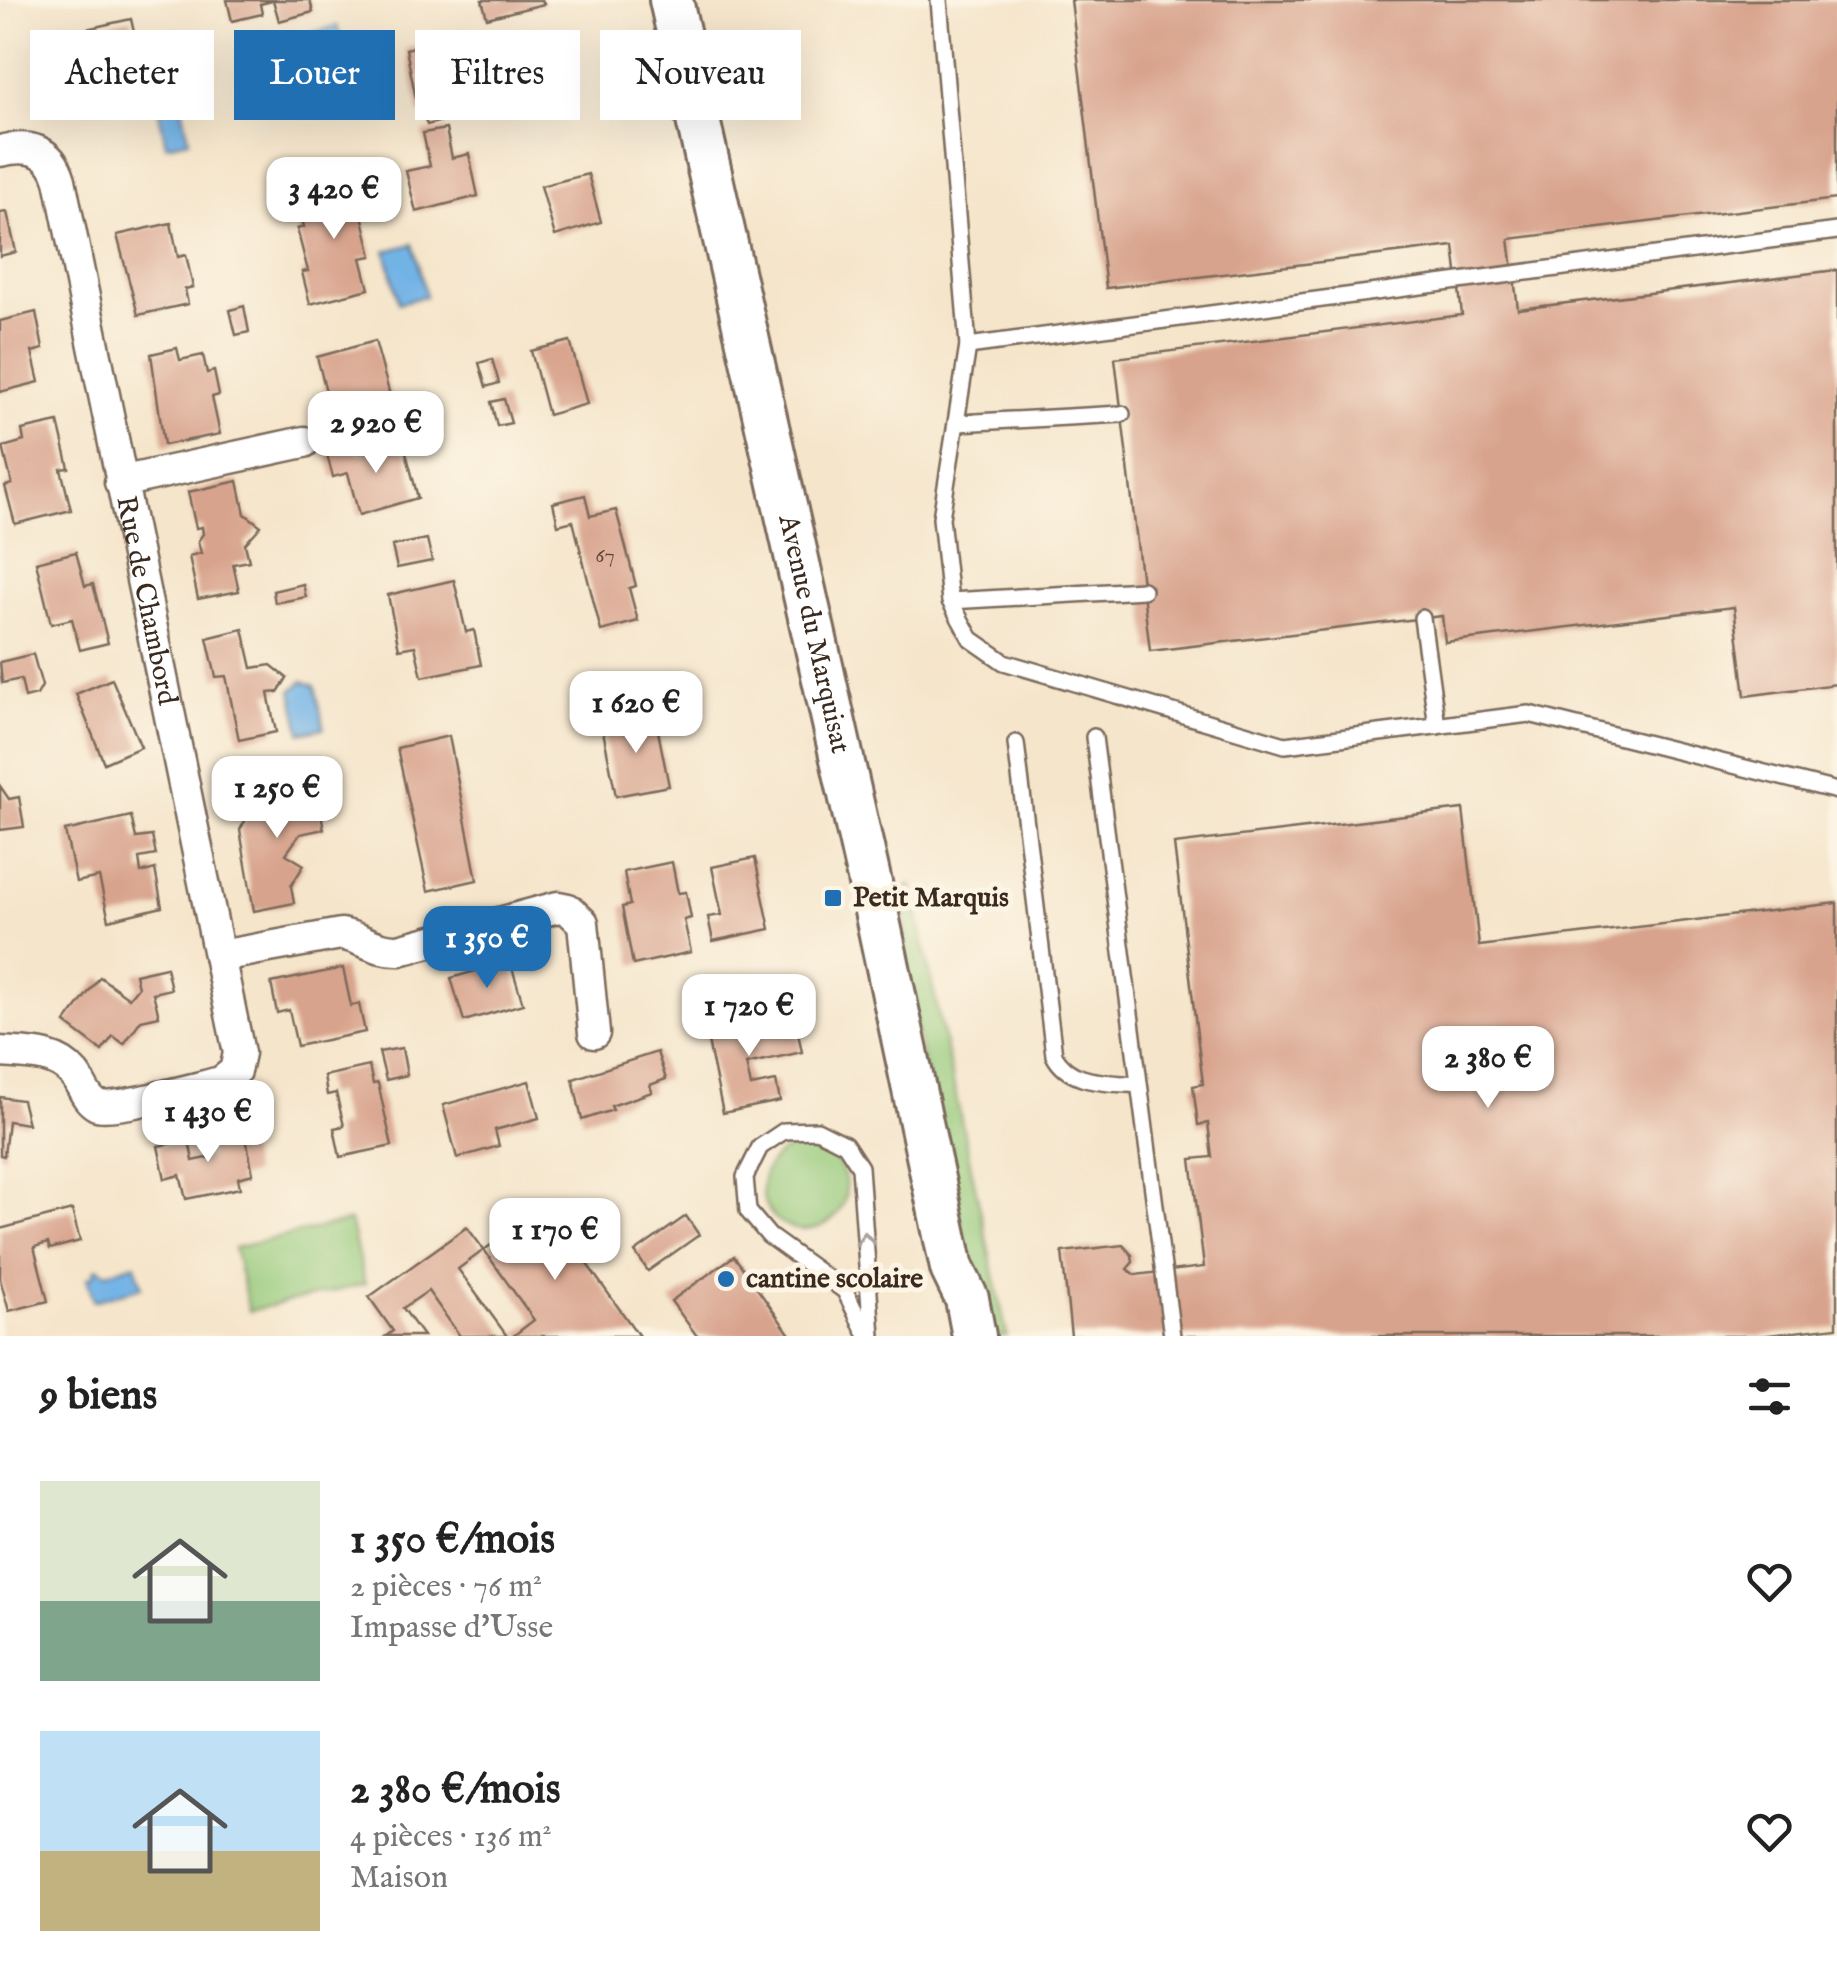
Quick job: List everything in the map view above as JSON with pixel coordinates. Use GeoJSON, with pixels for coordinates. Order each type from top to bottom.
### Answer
{"type":"FeatureCollection","features":[{"type":"Feature","properties":{"kind":"main road","name":"Avenue du Marquisat"},"geometry":{"type":"LineString","coordinates":[[671,0],[872,892],[952,1268],[967,1298],[974,1336]]}},
{"type":"Feature","properties":{"kind":"main road","name":"Avenue du Marquisat"},"geometry":{"type":"LineString","coordinates":[[952,1268],[948,1300],[954,1336]]}},
{"type":"Feature","properties":{"kind":"street","name":"Rue de Chambord"},"geometry":{"type":"LineString","coordinates":[[0,151],[20,146],[33,148],[56,167],[239,1053],[235,1071],[220,1082],[101,1107],[90,1100],[74,1074],[57,1061],[39,1055],[0,1052]]}},
{"type":"Feature","properties":{"kind":"street"},"geometry":{"type":"LineString","coordinates":[[120,482],[304,442]]}},
{"type":"Feature","properties":{"kind":"street"},"geometry":{"type":"LineString","coordinates":[[220,956],[341,934],[354,936],[372,947],[399,950],[546,908],[568,909],[583,922],[594,1033]]}},
{"type":"Feature","properties":{"kind":"lane"},"geometry":{"type":"LineString","coordinates":[[939,0],[968,346],[941,518],[950,601],[972,638],[1004,662],[1285,745],[1530,714],[1837,791]]}},
{"type":"Feature","properties":{"kind":"lane"},"geometry":{"type":"LineString","coordinates":[[968,346],[1837,231]]}},
{"type":"Feature","properties":{"kind":"lane"},"geometry":{"type":"LineString","coordinates":[[958,423],[1122,414]]}},
{"type":"Feature","properties":{"kind":"lane"},"geometry":{"type":"LineString","coordinates":[[950,601],[1143,590]]}},
{"type":"Feature","properties":{"kind":"lane"},"geometry":{"type":"LineString","coordinates":[[1422,618],[1437,726]]}},
{"type":"Feature","properties":{"kind":"lane"},"geometry":{"type":"LineString","coordinates":[[1094,737],[1172,1336]]}},
{"type":"Feature","properties":{"kind":"lane"},"geometry":{"type":"LineString","coordinates":[[1016,743],[1054,1054],[1060,1068],[1071,1074],[1094,1082],[1137,1085]]}},
{"type":"Feature","properties":{"kind":"lane"},"geometry":{"type":"LineString","coordinates":[[817,1130],[846,1144],[860,1167],[869,1336],[845,1291],[769,1236],[748,1211],[745,1177],[760,1147],[784,1131],[817,1130]]}},
{"type":"Feature","properties":{"kind":"green space"},"geometry":{"type":"Polygon","coordinates":[[[911,885],[1007,1336],[986,1336],[906,987],[904,889],[911,885]]]}},
{"type":"Feature","properties":{"kind":"green space"},"geometry":{"type":"Polygon","coordinates":[[[804,1146],[820,1149],[839,1165],[846,1188],[843,1204],[827,1223],[804,1230],[788,1227],[769,1211],[762,1188],[765,1172],[781,1153],[804,1146]]]}},
{"type":"Feature","properties":{"kind":"green space"},"geometry":{"type":"Polygon","coordinates":[[[350,1221],[365,1284],[249,1311],[234,1248],[350,1221]]]}},
{"type":"Feature","properties":{"kind":"water"},"geometry":{"type":"Polygon","coordinates":[[[161,120],[185,120],[189,140],[166,145],[161,120]]]}},
{"type":"Feature","properties":{"kind":"water"},"geometry":{"type":"Polygon","coordinates":[[[413,244],[426,296],[399,303],[386,251],[413,244]]]}},
{"type":"Feature","properties":{"kind":"water"},"geometry":{"type":"Polygon","coordinates":[[[303,681],[315,686],[324,728],[301,733],[292,691],[303,681]]]}},
{"type":"Feature","properties":{"kind":"water"},"geometry":{"type":"Polygon","coordinates":[[[135,1264],[142,1287],[94,1301],[87,1278],[94,1276],[94,1271],[98,1268],[107,1273],[135,1264]]]}},
{"type":"Feature","properties":{"kind":"building"},"geometry":{"type":"Polygon","coordinates":[[[227,0],[272,1],[260,4],[262,14],[232,21],[227,0]]]}},
{"type":"Feature","properties":{"kind":"building"},"geometry":{"type":"Polygon","coordinates":[[[273,0],[310,0],[313,12],[279,21],[273,0]]]}},
{"type":"Feature","properties":{"kind":"building"},"geometry":{"type":"Polygon","coordinates":[[[482,0],[542,0],[544,4],[487,18],[482,0]]]}},
{"type":"Feature","properties":{"kind":"building"},"geometry":{"type":"Polygon","coordinates":[[[1071,0],[1837,0],[1837,199],[1509,239],[1518,309],[1837,270],[1837,684],[1745,696],[1734,607],[1445,642],[1442,616],[1150,651],[1115,358],[1462,315],[1454,246],[1106,288],[1071,0]]]}},
{"type":"Feature","properties":{"kind":"building"},"geometry":{"type":"Polygon","coordinates":[[[131,19],[133,30],[82,30],[131,19]]]}},
{"type":"Feature","properties":{"kind":"building"},"geometry":{"type":"Polygon","coordinates":[[[415,47],[415,94],[406,49],[415,47]]]}},
{"type":"Feature","properties":{"kind":"building"},"geometry":{"type":"Polygon","coordinates":[[[446,129],[452,158],[469,154],[478,196],[416,212],[406,171],[430,166],[423,133],[446,129]]]}},
{"type":"Feature","properties":{"kind":"building"},"geometry":{"type":"Polygon","coordinates":[[[588,174],[601,222],[555,236],[541,186],[588,174]]]}},
{"type":"Feature","properties":{"kind":"building"},"geometry":{"type":"Polygon","coordinates":[[[361,182],[370,214],[362,215],[372,256],[361,258],[369,289],[310,304],[302,272],[308,271],[297,229],[304,227],[297,199],[361,182]]]}},
{"type":"Feature","properties":{"kind":"building"},"geometry":{"type":"Polygon","coordinates":[[[7,212],[16,252],[0,256],[0,213],[7,212]]]}},
{"type":"Feature","properties":{"kind":"building"},"geometry":{"type":"Polygon","coordinates":[[[171,223],[178,257],[186,255],[193,287],[185,289],[188,304],[138,315],[117,235],[171,223]]]}},
{"type":"Feature","properties":{"kind":"building"},"geometry":{"type":"Polygon","coordinates":[[[244,306],[249,332],[236,335],[230,310],[244,306]]]}},
{"type":"Feature","properties":{"kind":"building"},"geometry":{"type":"Polygon","coordinates":[[[36,312],[43,349],[32,352],[39,382],[0,392],[0,321],[36,312]]]}},
{"type":"Feature","properties":{"kind":"building"},"geometry":{"type":"Polygon","coordinates":[[[375,341],[391,399],[348,410],[350,419],[319,427],[313,403],[328,399],[317,357],[375,341]]]}},
{"type":"Feature","properties":{"kind":"building"},"geometry":{"type":"Polygon","coordinates":[[[570,341],[587,404],[548,415],[531,351],[570,341]]]}},
{"type":"Feature","properties":{"kind":"building"},"geometry":{"type":"Polygon","coordinates":[[[177,348],[180,360],[203,355],[207,373],[214,371],[219,395],[212,397],[220,434],[164,445],[151,354],[177,348]]]}},
{"type":"Feature","properties":{"kind":"building"},"geometry":{"type":"Polygon","coordinates":[[[492,359],[499,383],[486,387],[479,363],[492,359]]]}},
{"type":"Feature","properties":{"kind":"building"},"geometry":{"type":"Polygon","coordinates":[[[504,399],[511,423],[497,426],[491,402],[504,399]]]}},
{"type":"Feature","properties":{"kind":"building"},"geometry":{"type":"Polygon","coordinates":[[[58,422],[69,468],[61,469],[71,510],[15,524],[5,486],[12,484],[3,447],[24,441],[22,430],[58,422]]]}},
{"type":"Feature","properties":{"kind":"building"},"geometry":{"type":"Polygon","coordinates":[[[403,441],[418,498],[359,515],[348,473],[333,477],[327,455],[357,446],[359,453],[403,441]]]}},
{"type":"Feature","properties":{"kind":"building"},"geometry":{"type":"Polygon","coordinates":[[[238,481],[245,514],[261,526],[245,544],[249,561],[233,564],[239,591],[198,599],[189,556],[201,553],[198,541],[203,534],[202,527],[196,528],[188,492],[238,481]]]}},
{"type":"Feature","properties":{"kind":"building"},"geometry":{"type":"Polygon","coordinates":[[[585,495],[590,516],[616,510],[636,586],[629,588],[638,621],[601,631],[573,521],[558,525],[553,503],[585,495]]]}},
{"type":"Feature","properties":{"kind":"building"},"geometry":{"type":"Polygon","coordinates":[[[427,539],[432,561],[397,568],[392,546],[427,539]]]}},
{"type":"Feature","properties":{"kind":"building"},"geometry":{"type":"Polygon","coordinates":[[[76,552],[85,586],[93,584],[108,643],[80,650],[72,619],[51,624],[36,562],[76,552]]]}},
{"type":"Feature","properties":{"kind":"building"},"geometry":{"type":"Polygon","coordinates":[[[454,580],[466,632],[474,630],[481,665],[422,677],[415,646],[399,649],[388,595],[454,580]]]}},
{"type":"Feature","properties":{"kind":"building"},"geometry":{"type":"Polygon","coordinates":[[[303,584],[306,597],[275,603],[273,591],[303,584]]]}},
{"type":"Feature","properties":{"kind":"building"},"geometry":{"type":"Polygon","coordinates":[[[243,629],[252,668],[271,665],[287,678],[278,692],[268,693],[276,732],[239,740],[226,676],[216,677],[207,638],[243,629]]]}},
{"type":"Feature","properties":{"kind":"building"},"geometry":{"type":"Polygon","coordinates":[[[33,654],[42,686],[37,695],[25,698],[21,679],[2,683],[0,662],[33,654]]]}},
{"type":"Feature","properties":{"kind":"building"},"geometry":{"type":"Polygon","coordinates":[[[112,679],[141,747],[104,763],[76,694],[112,679]]]}},
{"type":"Feature","properties":{"kind":"building"},"geometry":{"type":"Polygon","coordinates":[[[655,716],[669,786],[616,796],[602,726],[655,716]]]}},
{"type":"Feature","properties":{"kind":"building"},"geometry":{"type":"Polygon","coordinates":[[[449,736],[477,880],[428,891],[397,748],[449,736]]]}},
{"type":"Feature","properties":{"kind":"building"},"geometry":{"type":"Polygon","coordinates":[[[315,783],[324,829],[300,834],[286,854],[304,865],[291,886],[294,903],[254,911],[240,830],[252,808],[256,808],[252,790],[279,786],[292,793],[297,786],[315,783]]]}},
{"type":"Feature","properties":{"kind":"building"},"geometry":{"type":"Polygon","coordinates":[[[0,786],[9,799],[19,797],[24,827],[0,830],[0,786]]]}},
{"type":"Feature","properties":{"kind":"building"},"geometry":{"type":"Polygon","coordinates":[[[1463,809],[1479,946],[1837,903],[1837,1327],[1760,1336],[1071,1336],[1062,1252],[1123,1245],[1132,1255],[1133,1262],[1127,1269],[1135,1275],[1204,1267],[1191,1159],[1212,1157],[1208,1123],[1198,1125],[1193,1086],[1203,1084],[1174,844],[1463,809]]]}},
{"type":"Feature","properties":{"kind":"building"},"geometry":{"type":"Polygon","coordinates":[[[131,816],[136,838],[152,836],[156,855],[139,858],[141,873],[155,869],[162,907],[109,920],[99,877],[76,882],[65,831],[131,816]]]}},
{"type":"Feature","properties":{"kind":"building"},"geometry":{"type":"Polygon","coordinates":[[[755,858],[770,929],[713,941],[708,917],[722,915],[712,867],[755,858]]]}},
{"type":"Feature","properties":{"kind":"building"},"geometry":{"type":"Polygon","coordinates":[[[672,862],[678,893],[686,892],[691,918],[684,920],[691,952],[633,965],[622,907],[630,905],[624,872],[672,862]]]}},
{"type":"Feature","properties":{"kind":"building"},"geometry":{"type":"Polygon","coordinates":[[[510,961],[523,1004],[464,1021],[451,978],[510,961]]]}},
{"type":"Feature","properties":{"kind":"building"},"geometry":{"type":"Polygon","coordinates":[[[166,967],[171,989],[153,993],[159,1016],[141,1020],[124,1044],[113,1036],[102,1051],[65,1023],[100,977],[129,998],[138,987],[135,974],[166,967]]]}},
{"type":"Feature","properties":{"kind":"building"},"geometry":{"type":"Polygon","coordinates":[[[343,968],[351,1006],[359,1004],[365,1032],[297,1046],[289,1010],[277,1013],[271,983],[343,968]]]}},
{"type":"Feature","properties":{"kind":"building"},"geometry":{"type":"Polygon","coordinates":[[[794,1014],[802,1052],[746,1064],[751,1086],[776,1081],[780,1101],[723,1113],[705,1027],[721,1023],[723,1029],[794,1014]]]}},
{"type":"Feature","properties":{"kind":"building"},"geometry":{"type":"Polygon","coordinates":[[[402,1048],[407,1075],[386,1080],[379,1052],[402,1048]]]}},
{"type":"Feature","properties":{"kind":"building"},"geometry":{"type":"Polygon","coordinates":[[[657,1052],[666,1079],[650,1085],[652,1092],[582,1120],[573,1079],[657,1052]]]}},
{"type":"Feature","properties":{"kind":"building"},"geometry":{"type":"Polygon","coordinates":[[[369,1066],[373,1084],[378,1083],[392,1146],[340,1157],[334,1128],[344,1126],[336,1093],[327,1095],[324,1076],[369,1066]]]}},
{"type":"Feature","properties":{"kind":"building"},"geometry":{"type":"Polygon","coordinates":[[[529,1081],[539,1118],[495,1130],[499,1146],[457,1158],[443,1105],[529,1081]]]}},
{"type":"Feature","properties":{"kind":"building"},"geometry":{"type":"Polygon","coordinates":[[[0,1097],[22,1100],[28,1124],[8,1121],[4,1156],[0,1155],[0,1097]]]}},
{"type":"Feature","properties":{"kind":"building"},"geometry":{"type":"Polygon","coordinates":[[[245,1133],[253,1174],[238,1178],[240,1188],[186,1199],[180,1175],[165,1179],[158,1146],[189,1140],[193,1161],[211,1157],[207,1141],[245,1133]]]}},
{"type":"Feature","properties":{"kind":"building"},"geometry":{"type":"Polygon","coordinates":[[[545,1206],[639,1336],[513,1336],[534,1320],[484,1250],[545,1206]]]}},
{"type":"Feature","properties":{"kind":"building"},"geometry":{"type":"Polygon","coordinates":[[[72,1210],[80,1241],[50,1249],[48,1243],[34,1247],[48,1301],[9,1311],[0,1279],[0,1229],[72,1210]]]}},
{"type":"Feature","properties":{"kind":"building"},"geometry":{"type":"Polygon","coordinates":[[[686,1216],[699,1235],[648,1271],[635,1252],[686,1216]]]}},
{"type":"Feature","properties":{"kind":"building"},"geometry":{"type":"Polygon","coordinates":[[[467,1227],[484,1250],[458,1269],[507,1336],[460,1336],[428,1291],[403,1308],[423,1336],[386,1336],[393,1331],[369,1297],[467,1227]]]}},
{"type":"Feature","properties":{"kind":"building","name":"cantine scolaire"},"geometry":{"type":"Polygon","coordinates":[[[734,1256],[791,1336],[697,1336],[671,1301],[734,1256]]]}},
{"type":"Feature","properties":{"kind":"place","name":"Petit Marquis"},"geometry":{"type":"Point","coordinates":[833,898]}},
{"type":"Feature","properties":{"kind":"place","name":"cantine scolaire"},"geometry":{"type":"Point","coordinates":[726,1279]}}]}
